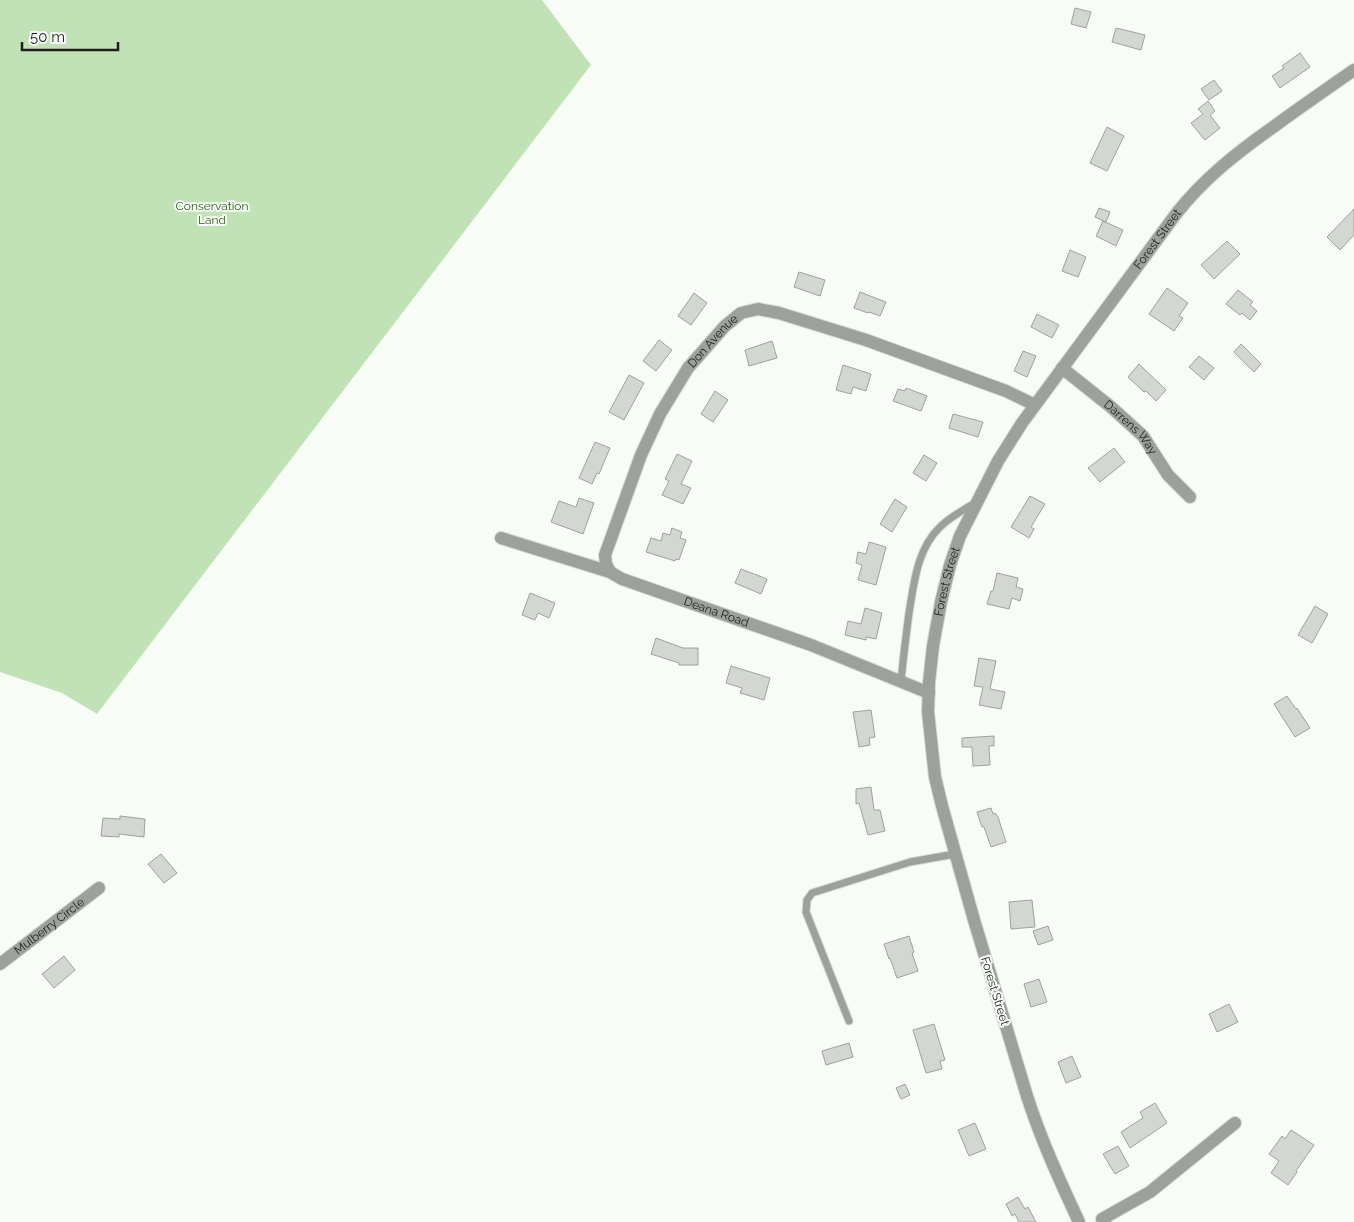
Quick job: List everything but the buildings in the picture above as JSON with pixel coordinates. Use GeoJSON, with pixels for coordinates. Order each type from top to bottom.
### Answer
{"type":"FeatureCollection","features":[{"type":"Feature","properties":{"kind":"street","name":"Forest Street"},"geometry":{"type":"LineString","coordinates":[[1079,1222],[1035,1123],[955,854],[935,777],[928,712],[933,646],[941,602],[950,565],[960,536],[998,462],[1062,368],[1154,242],[1197,189],[1214,172],[1243,148],[1354,70]]}},
{"type":"Feature","properties":{"kind":"street","name":"Don Avenue"},"geometry":{"type":"LineString","coordinates":[[610,572],[606,564],[606,554],[641,455],[656,421],[688,368],[725,326],[741,313],[758,309],[779,313],[848,334],[990,385],[1036,405]]}},
{"type":"Feature","properties":{"kind":"street","name":"Darrens Way"},"geometry":{"type":"LineString","coordinates":[[1062,368],[1111,407],[1143,436],[1168,475],[1190,497]]}},
{"type":"Feature","properties":{"kind":"street","name":"Deana Road"},"geometry":{"type":"LineString","coordinates":[[501,538],[610,572],[622,579],[811,645],[929,693]]}},
{"type":"Feature","properties":{"kind":"street","name":"Mulberry Circle"},"geometry":{"type":"LineString","coordinates":[[0,964],[99,888]]}},
{"type":"Feature","properties":{"kind":"street"},"geometry":{"type":"LineString","coordinates":[[1101,1221],[1150,1192],[1235,1123]]}},
{"type":"Feature","properties":{"kind":"lane"},"geometry":{"type":"LineString","coordinates":[[901,682],[912,591],[920,558],[939,528],[952,517],[976,503]]}},
{"type":"Feature","properties":{"kind":"lane"},"geometry":{"type":"LineString","coordinates":[[849,1021],[806,912],[807,900],[812,893],[862,876],[910,862],[955,854]]}},
{"type":"Feature","properties":{"kind":"green space","name":"Conservation Land"},"geometry":{"type":"Polygon","coordinates":[[[0,0],[542,0],[591,65],[97,714],[62,693],[0,672],[0,0]]]}}]}
